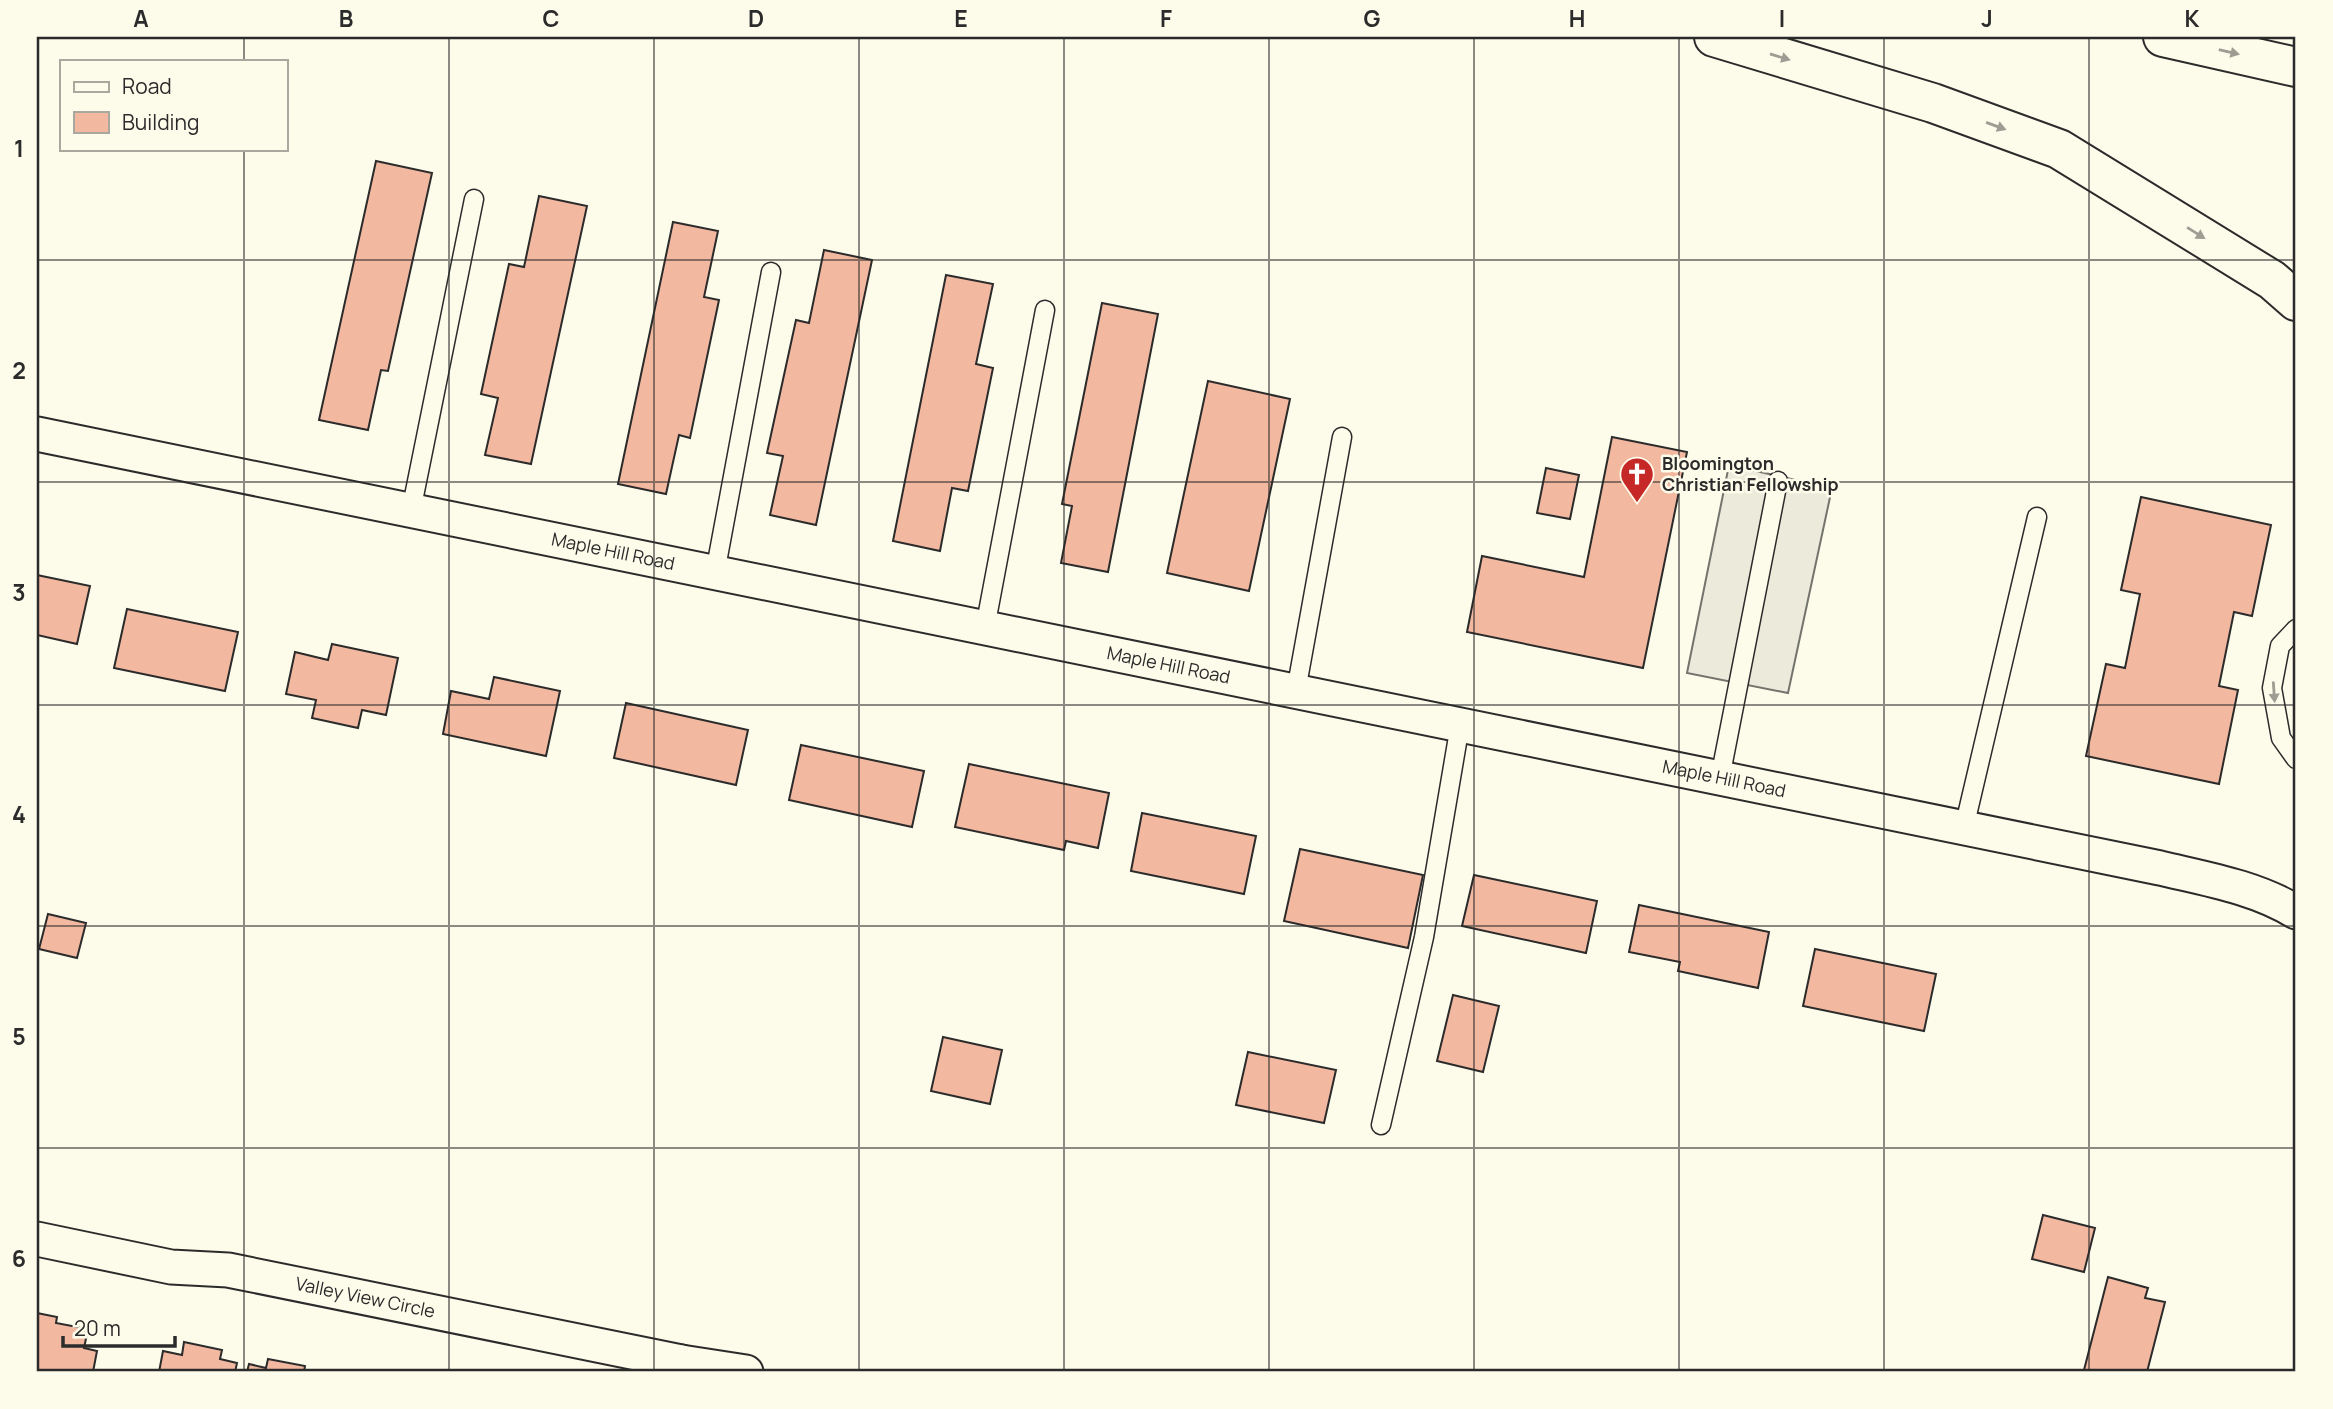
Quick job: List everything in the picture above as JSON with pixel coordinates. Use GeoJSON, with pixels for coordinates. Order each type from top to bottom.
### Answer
{"type":"FeatureCollection","features":[{"type":"Feature","properties":{"kind":"highway"},"geometry":{"type":"LineString","coordinates":[[1714,37],[1933,103],[2059,149],[2272,280],[2296,301]]}},
{"type":"Feature","properties":{"kind":"highway"},"geometry":{"type":"LineString","coordinates":[[2163,37],[2296,66]]}},
{"type":"Feature","properties":{"kind":"street","name":"Maple Hill Road"},"geometry":{"type":"LineString","coordinates":[[37,435],[2160,868],[2248,889],[2296,912]]}},
{"type":"Feature","properties":{"kind":"street","name":"Valley View Circle"},"geometry":{"type":"LineString","coordinates":[[37,1238],[171,1267],[228,1270],[680,1367],[746,1372]]}},
{"type":"Feature","properties":{"kind":"lane"},"geometry":{"type":"LineString","coordinates":[[411,511],[474,199]]}},
{"type":"Feature","properties":{"kind":"lane"},"geometry":{"type":"LineString","coordinates":[[715,573],[771,272]]}},
{"type":"Feature","properties":{"kind":"lane"},"geometry":{"type":"LineString","coordinates":[[985,628],[1045,310]]}},
{"type":"Feature","properties":{"kind":"lane"},"geometry":{"type":"LineString","coordinates":[[1296,691],[1342,437]]}},
{"type":"Feature","properties":{"kind":"lane"},"geometry":{"type":"LineString","coordinates":[[1720,778],[1778,481]]}},
{"type":"Feature","properties":{"kind":"lane"},"geometry":{"type":"LineString","coordinates":[[1964,828],[2037,517]]}},
{"type":"Feature","properties":{"kind":"lane"},"geometry":{"type":"LineString","coordinates":[[2296,629],[2280,646],[2272,688],[2281,738],[2296,759]]}},
{"type":"Feature","properties":{"kind":"lane"},"geometry":{"type":"LineString","coordinates":[[1381,1125],[1424,937],[1460,725]]}},
{"type":"Feature","properties":{"kind":"shaded area"},"geometry":{"type":"Polygon","coordinates":[[[1729,465],[1832,488],[1788,693],[1687,673],[1729,465]]]}},
{"type":"Feature","properties":{"kind":"building"},"geometry":{"type":"Polygon","coordinates":[[[376,161],[432,173],[388,371],[381,370],[368,430],[319,420],[376,161]]]}},
{"type":"Feature","properties":{"kind":"building"},"geometry":{"type":"Polygon","coordinates":[[[539,196],[587,206],[531,464],[485,455],[498,398],[481,394],[509,264],[524,267],[539,196]]]}},
{"type":"Feature","properties":{"kind":"building"},"geometry":{"type":"Polygon","coordinates":[[[673,222],[718,231],[704,297],[719,300],[690,438],[679,435],[666,494],[618,484],[673,222]]]}},
{"type":"Feature","properties":{"kind":"building"},"geometry":{"type":"Polygon","coordinates":[[[824,250],[872,260],[816,525],[770,515],[783,456],[767,453],[796,320],[809,323],[824,250]]]}},
{"type":"Feature","properties":{"kind":"building"},"geometry":{"type":"Polygon","coordinates":[[[946,275],[993,284],[976,364],[993,368],[968,491],[952,488],[940,551],[893,541],[946,275]]]}},
{"type":"Feature","properties":{"kind":"building"},"geometry":{"type":"Polygon","coordinates":[[[1102,303],[1158,314],[1108,572],[1061,563],[1072,506],[1062,504],[1102,303]]]}},
{"type":"Feature","properties":{"kind":"building"},"geometry":{"type":"Polygon","coordinates":[[[1208,381],[1290,399],[1249,591],[1167,573],[1208,381]]]}},
{"type":"Feature","properties":{"kind":"building","name":"Bloomington Christian Fellowship"},"geometry":{"type":"Polygon","coordinates":[[[1612,437],[1687,452],[1643,668],[1467,632],[1482,556],[1584,577],[1612,437]]]}},
{"type":"Feature","properties":{"kind":"building"},"geometry":{"type":"Polygon","coordinates":[[[1546,468],[1579,475],[1570,519],[1537,513],[1546,468]]]}},
{"type":"Feature","properties":{"kind":"building"},"geometry":{"type":"Polygon","coordinates":[[[2141,497],[2271,525],[2252,616],[2234,612],[2219,686],[2238,690],[2219,784],[2086,756],[2106,664],[2125,668],[2140,594],[2121,590],[2141,497]]]}},
{"type":"Feature","properties":{"kind":"building"},"geometry":{"type":"Polygon","coordinates":[[[37,575],[90,586],[77,644],[37,635],[37,575]]]}},
{"type":"Feature","properties":{"kind":"building"},"geometry":{"type":"Polygon","coordinates":[[[127,609],[238,632],[225,691],[114,668],[127,609]]]}},
{"type":"Feature","properties":{"kind":"building"},"geometry":{"type":"Polygon","coordinates":[[[332,644],[398,658],[386,715],[362,710],[358,728],[312,718],[316,700],[286,694],[295,652],[328,660],[332,644]]]}},
{"type":"Feature","properties":{"kind":"building"},"geometry":{"type":"Polygon","coordinates":[[[494,677],[560,691],[546,756],[443,734],[451,691],[489,699],[494,677]]]}},
{"type":"Feature","properties":{"kind":"building"},"geometry":{"type":"Polygon","coordinates":[[[626,703],[748,730],[736,785],[614,758],[626,703]]]}},
{"type":"Feature","properties":{"kind":"building"},"geometry":{"type":"Polygon","coordinates":[[[801,745],[924,771],[912,827],[789,800],[801,745]]]}},
{"type":"Feature","properties":{"kind":"building"},"geometry":{"type":"Polygon","coordinates":[[[969,764],[1109,793],[1098,848],[1066,841],[1064,850],[955,827],[969,764]]]}},
{"type":"Feature","properties":{"kind":"building"},"geometry":{"type":"Polygon","coordinates":[[[1142,813],[1256,836],[1244,894],[1131,871],[1142,813]]]}},
{"type":"Feature","properties":{"kind":"building"},"geometry":{"type":"Polygon","coordinates":[[[1300,849],[1423,875],[1408,948],[1284,921],[1300,849]]]}},
{"type":"Feature","properties":{"kind":"building"},"geometry":{"type":"Polygon","coordinates":[[[1474,875],[1597,901],[1586,953],[1462,926],[1474,875]]]}},
{"type":"Feature","properties":{"kind":"building"},"geometry":{"type":"Polygon","coordinates":[[[1639,905],[1769,932],[1758,988],[1678,971],[1680,962],[1629,952],[1639,905]]]}},
{"type":"Feature","properties":{"kind":"building"},"geometry":{"type":"Polygon","coordinates":[[[48,914],[86,923],[77,958],[39,949],[48,914]]]}},
{"type":"Feature","properties":{"kind":"building"},"geometry":{"type":"Polygon","coordinates":[[[1815,949],[1936,974],[1924,1031],[1803,1006],[1815,949]]]}},
{"type":"Feature","properties":{"kind":"building"},"geometry":{"type":"Polygon","coordinates":[[[1453,995],[1499,1006],[1483,1072],[1437,1061],[1453,995]]]}},
{"type":"Feature","properties":{"kind":"building"},"geometry":{"type":"Polygon","coordinates":[[[943,1037],[1002,1050],[990,1104],[931,1091],[943,1037]]]}},
{"type":"Feature","properties":{"kind":"building"},"geometry":{"type":"Polygon","coordinates":[[[1248,1052],[1336,1070],[1324,1123],[1236,1105],[1248,1052]]]}},
{"type":"Feature","properties":{"kind":"building"},"geometry":{"type":"Polygon","coordinates":[[[2043,1215],[2095,1228],[2084,1272],[2032,1259],[2043,1215]]]}},
{"type":"Feature","properties":{"kind":"building"},"geometry":{"type":"Polygon","coordinates":[[[2108,1277],[2148,1288],[2145,1298],[2165,1302],[2147,1372],[2084,1370],[2108,1277]]]}},
{"type":"Feature","properties":{"kind":"building"},"geometry":{"type":"Polygon","coordinates":[[[37,1313],[57,1317],[56,1323],[88,1329],[84,1348],[97,1351],[93,1372],[37,1372],[37,1313]]]}},
{"type":"Feature","properties":{"kind":"building"},"geometry":{"type":"Polygon","coordinates":[[[184,1342],[222,1350],[220,1359],[237,1363],[235,1372],[159,1372],[163,1351],[182,1355],[184,1342]]]}},
{"type":"Feature","properties":{"kind":"building"},"geometry":{"type":"Polygon","coordinates":[[[268,1359],[305,1366],[304,1372],[247,1372],[249,1364],[266,1368],[268,1359]]]}},
{"type":"Feature","properties":{"kind":"place","name":"Bloomington Christian Fellowship"},"geometry":{"type":"Point","coordinates":[1637,504]}}]}
